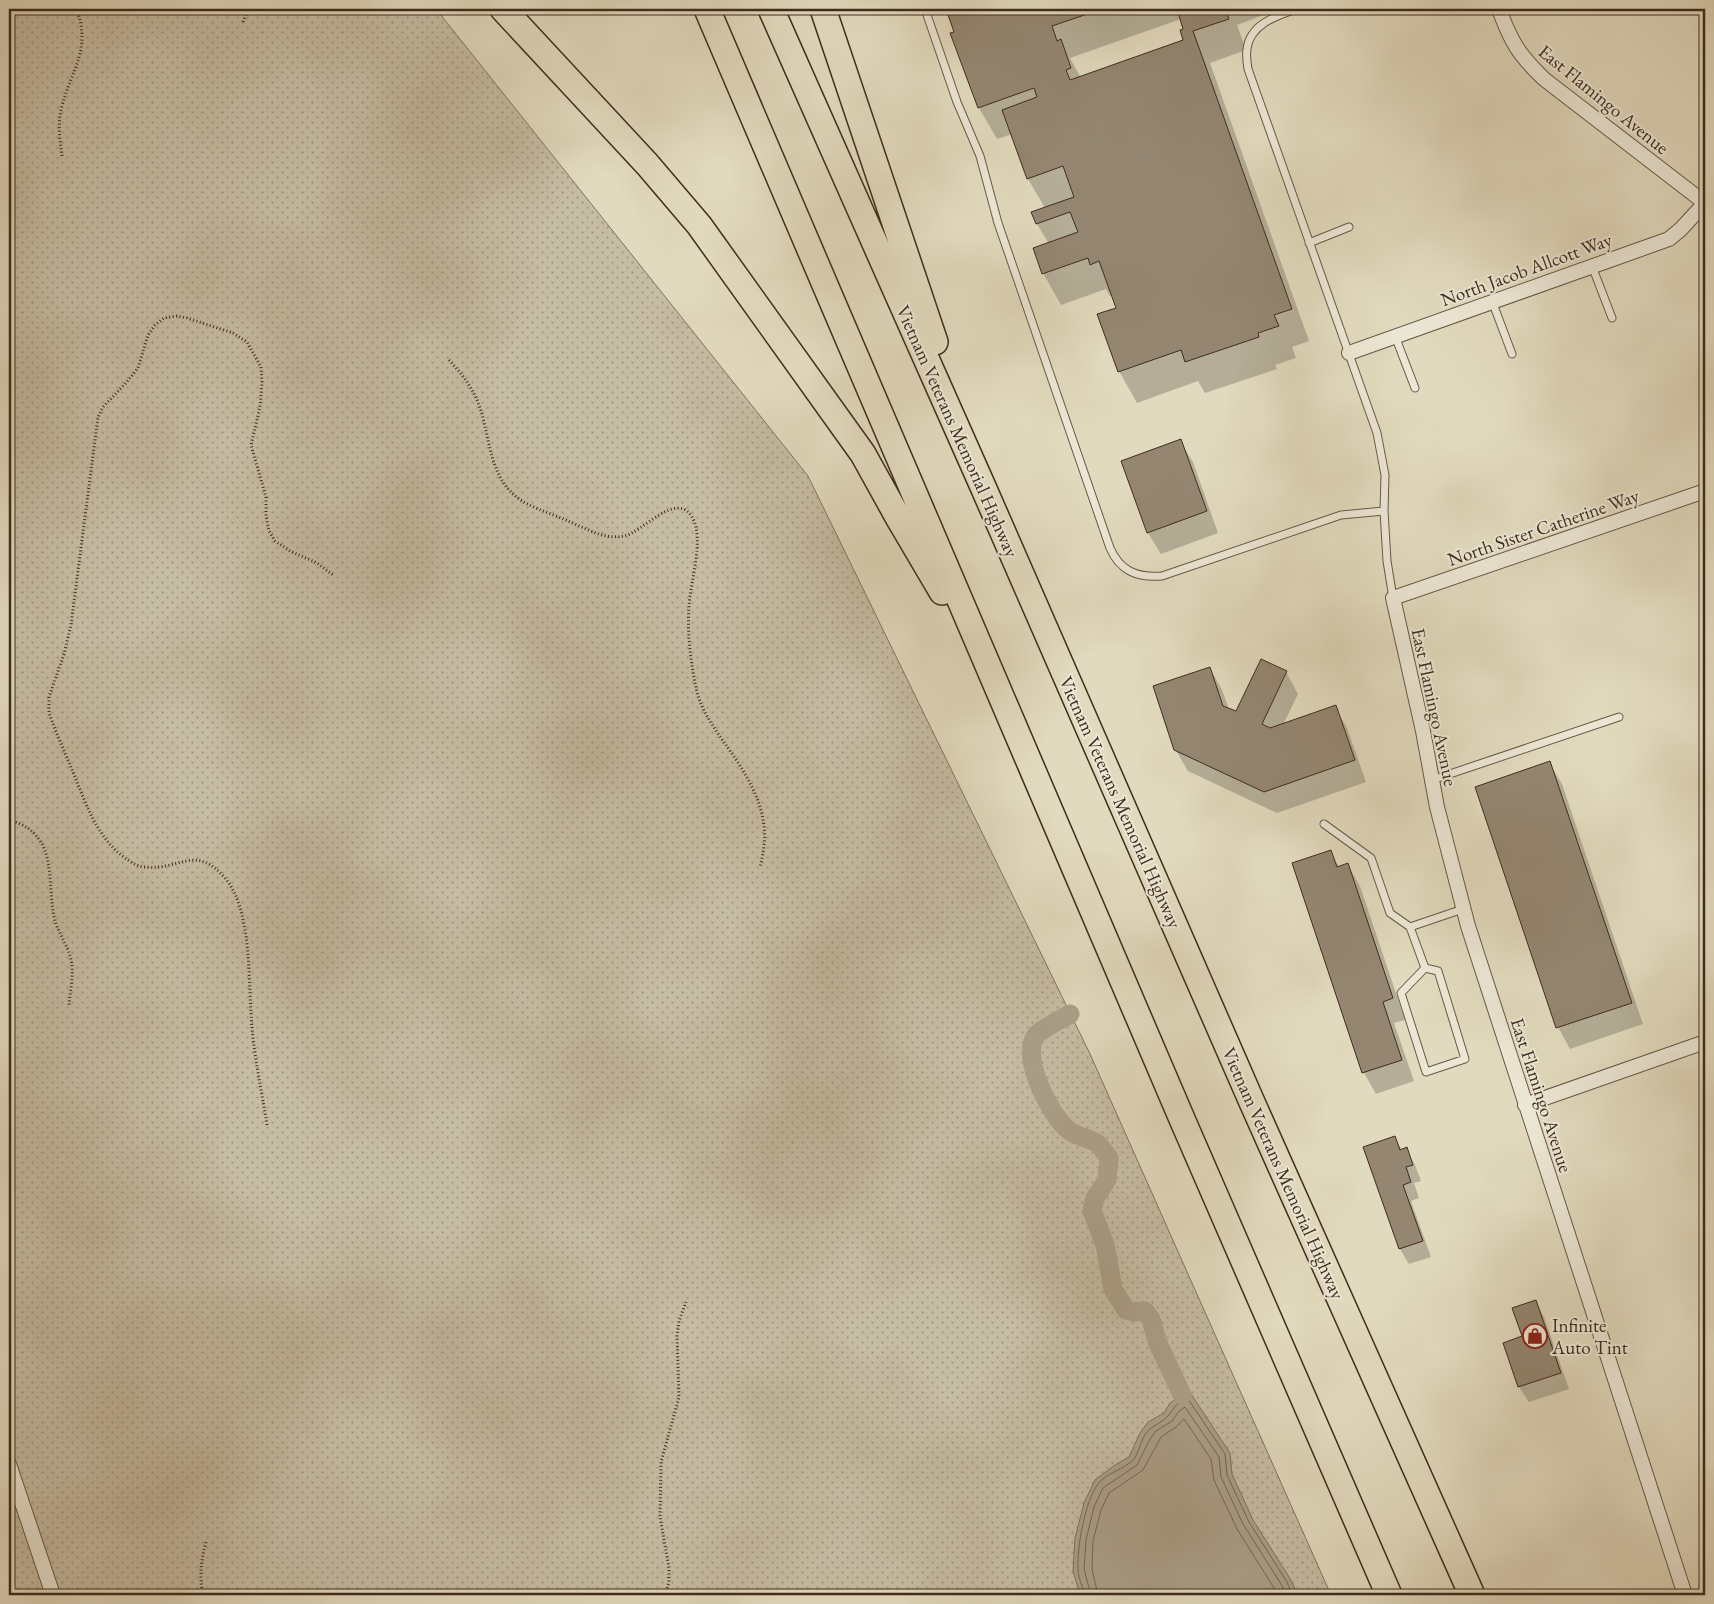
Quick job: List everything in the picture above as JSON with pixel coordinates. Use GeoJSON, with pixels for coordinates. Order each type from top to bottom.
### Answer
{"type":"FeatureCollection","features":[{"type":"Feature","properties":{"kind":"highway"},"geometry":{"type":"LineString","coordinates":[[503,9],[647,164],[699,225],[864,454],[899,519],[992,675]]}},
{"type":"Feature","properties":{"kind":"highway"},"geometry":{"type":"LineString","coordinates":[[707,9],[1389,1595]]}},
{"type":"Feature","properties":{"kind":"highway","name":"Vietnam Veterans Memorial Highway"},"geometry":{"type":"LineString","coordinates":[[771,9],[984,489],[1250,1100],[1472,1595]]}},
{"type":"Feature","properties":{"kind":"highway"},"geometry":{"type":"LineString","coordinates":[[823,9],[984,489]]}},
{"type":"Feature","properties":{"kind":"street","name":"East Flamingo Avenue"},"geometry":{"type":"LineString","coordinates":[[1499,9],[1509,36],[1524,60],[1544,79],[1705,203]]}},
{"type":"Feature","properties":{"kind":"street","name":"North Jacob Allcott Way"},"geometry":{"type":"LineString","coordinates":[[1348,353],[1669,239],[1705,203]]}},
{"type":"Feature","properties":{"kind":"street","name":"North Sister Catherine Way"},"geometry":{"type":"LineString","coordinates":[[1393,598],[1705,491]]}},
{"type":"Feature","properties":{"kind":"street","name":"East Flamingo Avenue"},"geometry":{"type":"LineString","coordinates":[[1393,598],[1437,807],[1463,909],[1685,1595]]}},
{"type":"Feature","properties":{"kind":"street"},"geometry":{"type":"LineString","coordinates":[[1526,1105],[1705,1042]]}},
{"type":"Feature","properties":{"kind":"street"},"geometry":{"type":"LineString","coordinates":[[9,1464],[53,1595]]}},
{"type":"Feature","properties":{"kind":"lane"},"geometry":{"type":"LineString","coordinates":[[925,9],[957,102],[980,156],[998,223],[1107,538],[1114,556],[1120,564],[1136,574],[1147,577],[1162,576],[1341,515],[1384,511]]}},
{"type":"Feature","properties":{"kind":"lane"},"geometry":{"type":"LineString","coordinates":[[1297,9],[1270,18],[1254,31],[1247,48],[1248,69],[1377,433],[1385,475],[1386,561],[1393,598]]}},
{"type":"Feature","properties":{"kind":"lane"},"geometry":{"type":"LineString","coordinates":[[1309,243],[1349,227]]}},
{"type":"Feature","properties":{"kind":"lane"},"geometry":{"type":"LineString","coordinates":[[1592,266],[1612,318]]}},
{"type":"Feature","properties":{"kind":"lane"},"geometry":{"type":"LineString","coordinates":[[1492,302],[1512,354]]}},
{"type":"Feature","properties":{"kind":"lane"},"geometry":{"type":"LineString","coordinates":[[1395,336],[1414,388]]}},
{"type":"Feature","properties":{"kind":"lane"},"geometry":{"type":"LineString","coordinates":[[1432,780],[1619,717]]}},
{"type":"Feature","properties":{"kind":"lane"},"geometry":{"type":"LineString","coordinates":[[1324,824],[1371,858],[1390,913],[1410,927],[1425,968]]}},
{"type":"Feature","properties":{"kind":"lane"},"geometry":{"type":"LineString","coordinates":[[1410,927],[1463,909]]}},
{"type":"Feature","properties":{"kind":"lane"},"geometry":{"type":"LineString","coordinates":[[1425,968],[1438,971],[1465,1059],[1426,1072],[1401,993],[1425,968]]}},
{"type":"Feature","properties":{"kind":"path"},"geometry":{"type":"LineString","coordinates":[[62,156],[59,122],[61,107],[80,57],[82,45],[82,30],[77,9]]}},
{"type":"Feature","properties":{"kind":"path"},"geometry":{"type":"LineString","coordinates":[[243,22],[248,9]]}},
{"type":"Feature","properties":{"kind":"path"},"geometry":{"type":"LineString","coordinates":[[267,1125],[252,1028],[246,938],[235,893],[215,867],[201,859],[160,867],[144,867],[132,863],[114,850],[100,831],[90,812],[49,713],[49,697],[64,654],[71,625],[98,417],[102,407],[138,368],[148,335],[155,325],[164,318],[177,316],[187,318],[233,333],[247,342],[261,367],[260,407],[251,446],[266,497],[266,516],[269,531],[276,541],[290,551],[317,563],[333,575]]}},
{"type":"Feature","properties":{"kind":"path"},"geometry":{"type":"LineString","coordinates":[[448,360],[461,373],[478,401],[496,468],[505,485],[514,495],[532,506],[596,534],[609,537],[624,536],[638,531],[660,514],[670,509],[678,508],[692,516],[696,529],[696,543],[689,606],[689,632],[696,686],[704,712],[743,769],[760,809],[764,827],[764,845],[760,868]]}},
{"type":"Feature","properties":{"kind":"path"},"geometry":{"type":"LineString","coordinates":[[9,820],[32,831],[44,848],[49,868],[56,924],[71,958],[72,978],[69,1006]]}},
{"type":"Feature","properties":{"kind":"path"},"geometry":{"type":"LineString","coordinates":[[665,1595],[669,1582],[669,1568],[660,1517],[662,1462],[679,1397],[677,1336],[679,1322],[686,1302]]}},
{"type":"Feature","properties":{"kind":"path"},"geometry":{"type":"LineString","coordinates":[[203,1595],[200,1580],[201,1560],[206,1542]]}},
{"type":"Feature","properties":{"kind":"shaded area"},"geometry":{"type":"Polygon","coordinates":[[[9,9],[436,9],[808,476],[1090,1054],[1331,1595],[9,1595],[9,9]]]}},
{"type":"Feature","properties":{"kind":"water"},"geometry":{"type":"Polygon","coordinates":[[[1191,1394],[1230,1453],[1232,1474],[1253,1520],[1291,1580],[1298,1595],[1080,1595],[1073,1571],[1075,1538],[1084,1503],[1095,1480],[1129,1457],[1140,1433],[1148,1422],[1164,1413],[1170,1403],[1182,1395],[1191,1394]]]}},
{"type":"Feature","properties":{"kind":"building"},"geometry":{"type":"Polygon","coordinates":[[[946,9],[1046,9],[1048,14],[1062,9],[1102,9],[1052,26],[1057,41],[1061,39],[1071,68],[1066,70],[1070,80],[1183,40],[1180,30],[1183,29],[1177,9],[1225,9],[1229,19],[1193,31],[1292,309],[1274,315],[1279,326],[1258,333],[1259,337],[1185,362],[1181,350],[1118,372],[1097,314],[1116,308],[1099,261],[1090,265],[1088,258],[1042,274],[1033,248],[1078,232],[1070,212],[1036,224],[1031,212],[1074,197],[1063,166],[1027,179],[1002,110],[1037,97],[1034,88],[978,108],[950,33],[954,32],[946,9]]]}},
{"type":"Feature","properties":{"kind":"building"},"geometry":{"type":"Polygon","coordinates":[[[1181,439],[1207,511],[1147,533],[1121,461],[1181,439]]]}},
{"type":"Feature","properties":{"kind":"building"},"geometry":{"type":"Polygon","coordinates":[[[1261,659],[1287,671],[1262,724],[1270,728],[1336,705],[1355,760],[1264,792],[1174,750],[1153,686],[1210,667],[1223,706],[1236,711],[1261,659]]]}},
{"type":"Feature","properties":{"kind":"building"},"geometry":{"type":"Polygon","coordinates":[[[1550,761],[1632,1003],[1556,1028],[1475,787],[1550,761]]]}},
{"type":"Feature","properties":{"kind":"building"},"geometry":{"type":"Polygon","coordinates":[[[1331,850],[1337,867],[1348,863],[1393,998],[1383,1002],[1402,1060],[1362,1073],[1292,863],[1331,850]]]}},
{"type":"Feature","properties":{"kind":"building"},"geometry":{"type":"Polygon","coordinates":[[[1395,1136],[1400,1150],[1407,1147],[1413,1165],[1406,1167],[1411,1182],[1403,1185],[1423,1241],[1399,1249],[1363,1147],[1395,1136]]]}},
{"type":"Feature","properties":{"kind":"building"},"geometry":{"type":"Polygon","coordinates":[[[1536,1300],[1561,1373],[1518,1387],[1503,1343],[1522,1336],[1512,1308],[1536,1300]]]}},
{"type":"Feature","properties":{"kind":"waterway"},"geometry":{"type":"LineString","coordinates":[[1070,1014],[1037,1034],[1032,1043],[1034,1069],[1038,1083],[1052,1110],[1066,1128],[1097,1143],[1109,1158],[1107,1180],[1095,1198],[1092,1211],[1105,1245],[1113,1289],[1126,1310],[1134,1312],[1145,1311],[1151,1319],[1157,1341],[1182,1395]]}},
{"type":"Feature","properties":{"kind":"place","name":"Infinite Auto Tint"},"geometry":{"type":"Point","coordinates":[1535,1336]}}]}
